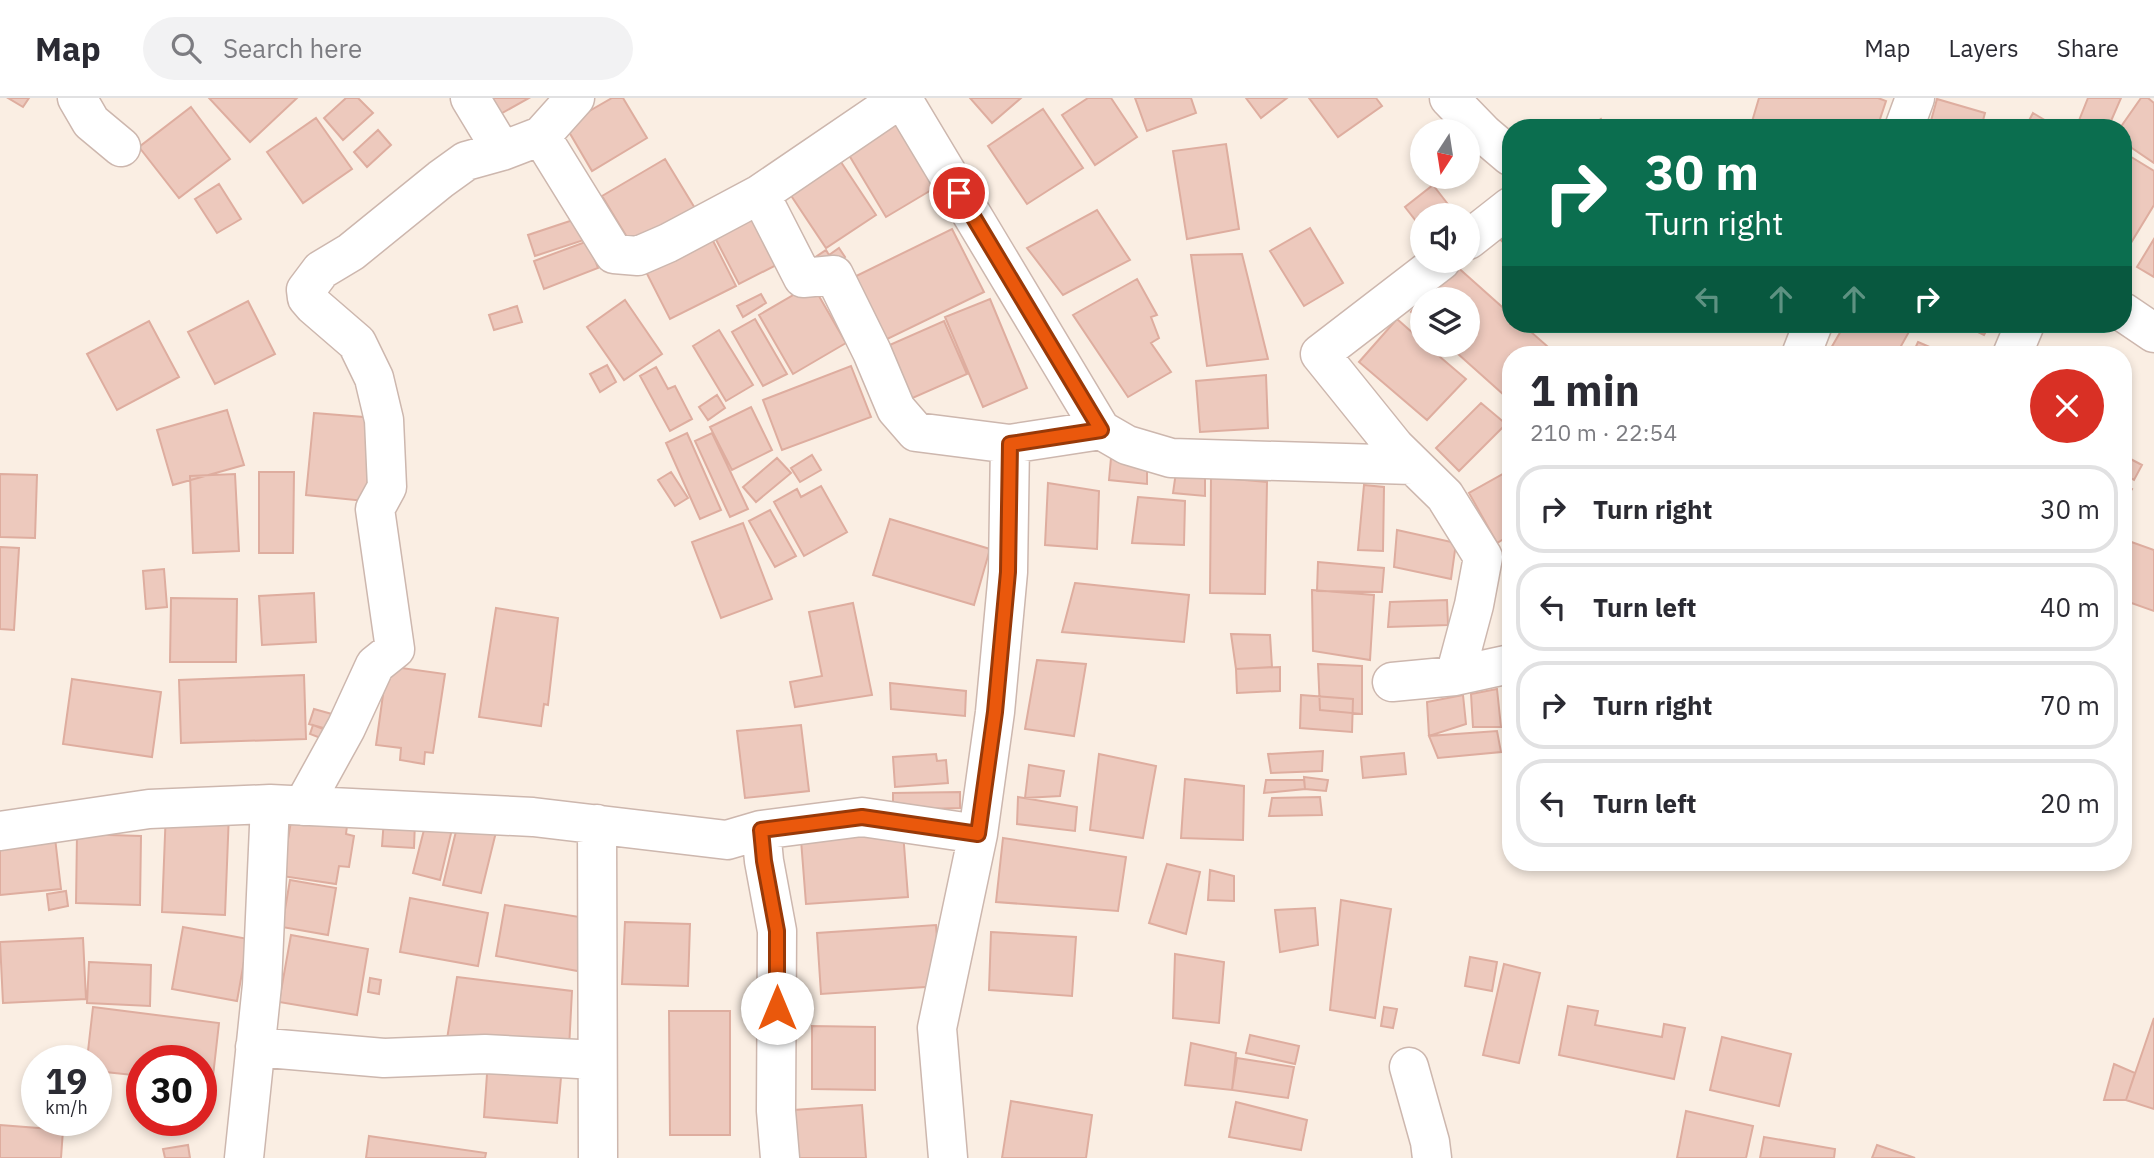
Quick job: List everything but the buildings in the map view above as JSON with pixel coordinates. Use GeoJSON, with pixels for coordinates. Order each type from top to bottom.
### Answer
{"type":"FeatureCollection","features":[{"type":"Feature","properties":{"kind":"street"},"geometry":{"type":"LineString","coordinates":[[78,98],[91,122],[121,147]]}},
{"type":"Feature","properties":{"kind":"street"},"geometry":{"type":"LineString","coordinates":[[470,98],[502,151]]}},
{"type":"Feature","properties":{"kind":"street"},"geometry":{"type":"LineString","coordinates":[[244,1158],[262,985],[287,805],[346,728],[375,665],[395,649],[375,509],[387,486],[384,420],[374,377],[357,343],[313,305],[307,298],[306,290],[321,270],[351,252],[466,161],[541,136],[575,98]]}},
{"type":"Feature","properties":{"kind":"street"},"geometry":{"type":"LineString","coordinates":[[541,136],[614,254],[638,256],[760,194],[901,98],[1101,430],[1127,445],[1171,458],[1413,466]]}},
{"type":"Feature","properties":{"kind":"street"},"geometry":{"type":"LineString","coordinates":[[1449,98],[1502,149]]}},
{"type":"Feature","properties":{"kind":"street"},"geometry":{"type":"LineString","coordinates":[[1907,119],[1915,98]]}},
{"type":"Feature","properties":{"kind":"street"},"geometry":{"type":"LineString","coordinates":[[760,194],[803,278],[834,275],[872,352],[896,409],[916,432],[1010,444],[1101,430]]}},
{"type":"Feature","properties":{"kind":"street"},"geometry":{"type":"LineString","coordinates":[[1480,231],[1502,213]]}},
{"type":"Feature","properties":{"kind":"street"},"geometry":{"type":"LineString","coordinates":[[1426,273],[1321,354],[1395,447],[1445,496],[1483,557],[1475,605],[1455,676]]}},
{"type":"Feature","properties":{"kind":"street"},"geometry":{"type":"LineString","coordinates":[[2132,318],[2154,333]]}},
{"type":"Feature","properties":{"kind":"street"},"geometry":{"type":"LineString","coordinates":[[948,1158],[937,1028],[978,834],[995,712],[1008,572],[1010,444]]}},
{"type":"Feature","properties":{"kind":"street"},"geometry":{"type":"LineString","coordinates":[[1392,682],[1455,676],[1502,666]]}},
{"type":"Feature","properties":{"kind":"street"},"geometry":{"type":"LineString","coordinates":[[0,831],[149,809],[287,805],[533,817],[727,841],[761,830],[862,817],[978,834]]}},
{"type":"Feature","properties":{"kind":"street"},"geometry":{"type":"LineString","coordinates":[[597,824],[598,1158]]}},
{"type":"Feature","properties":{"kind":"street"},"geometry":{"type":"LineString","coordinates":[[761,830],[777,931],[776,1111],[780,1158]]}},
{"type":"Feature","properties":{"kind":"street"},"geometry":{"type":"LineString","coordinates":[[255,1047],[384,1058],[485,1054],[597,1060]]}},
{"type":"Feature","properties":{"kind":"street"},"geometry":{"type":"LineString","coordinates":[[1409,1067],[1432,1158]]}},
{"type":"Feature","properties":{"kind":"route"},"geometry":{"type":"LineString","coordinates":[[777,1008],[777,931],[761,830],[862,817],[978,834],[995,712],[1008,572],[1010,444],[1101,430],[959,193]]}}]}
